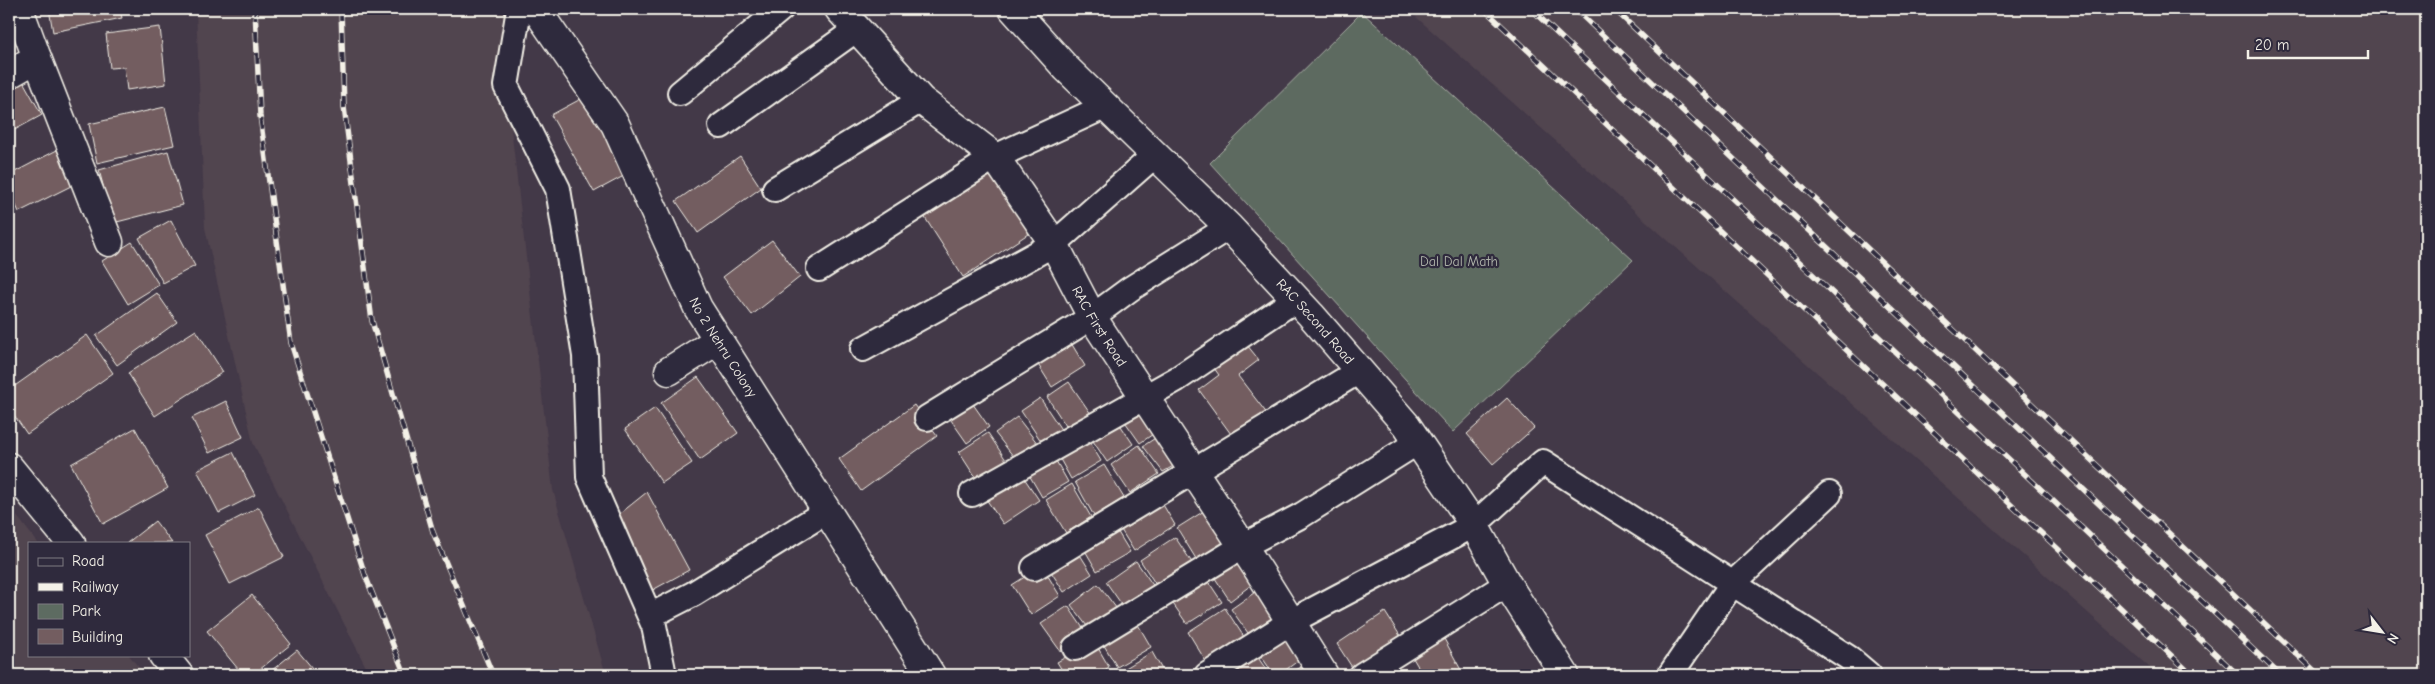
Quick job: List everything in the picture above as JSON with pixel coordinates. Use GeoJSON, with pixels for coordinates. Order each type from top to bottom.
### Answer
{"type":"FeatureCollection","features":[{"type":"Feature","properties":{"kind":"street"},"geometry":{"type":"LineString","coordinates":[[20,9],[37,58],[109,242]]}},
{"type":"Feature","properties":{"kind":"street","name":"No 2 Nehru Colony"},"geometry":{"type":"LineString","coordinates":[[536,9],[615,124],[698,308],[931,675]]}},
{"type":"Feature","properties":{"kind":"street","name":"RAC First Road"},"geometry":{"type":"LineString","coordinates":[[839,9],[921,100],[995,156],[1054,244],[1092,317],[1292,621],[1324,675]]}},
{"type":"Feature","properties":{"kind":"street","name":"RAC Second Road"},"geometry":{"type":"LineString","coordinates":[[1013,9],[1066,68],[1229,227],[1296,299],[1407,426],[1474,524],[1560,673]]}},
{"type":"Feature","properties":{"kind":"street"},"geometry":{"type":"LineString","coordinates":[[9,74],[37,58]]}},
{"type":"Feature","properties":{"kind":"street"},"geometry":{"type":"LineString","coordinates":[[669,371],[718,340]]}},
{"type":"Feature","properties":{"kind":"street"},"geometry":{"type":"LineString","coordinates":[[9,467],[70,542]]}},
{"type":"Feature","properties":{"kind":"street"},"geometry":{"type":"LineString","coordinates":[[164,656],[179,675]]}},
{"type":"Feature","properties":{"kind":"lane"},"geometry":{"type":"LineString","coordinates":[[519,9],[506,86],[558,190],[585,356],[589,477],[654,626],[664,675]]}},
{"type":"Feature","properties":{"kind":"lane"},"geometry":{"type":"LineString","coordinates":[[680,94],[781,9]]}},
{"type":"Feature","properties":{"kind":"lane"},"geometry":{"type":"LineString","coordinates":[[722,126],[857,29]]}},
{"type":"Feature","properties":{"kind":"lane"},"geometry":{"type":"LineString","coordinates":[[775,189],[921,100]]}},
{"type":"Feature","properties":{"kind":"lane"},"geometry":{"type":"LineString","coordinates":[[819,269],[995,156],[1106,106]]}},
{"type":"Feature","properties":{"kind":"lane"},"geometry":{"type":"LineString","coordinates":[[863,350],[1054,244],[1156,154]]}},
{"type":"Feature","properties":{"kind":"lane"},"geometry":{"type":"LineString","coordinates":[[927,418],[1092,317],[1130,289],[1229,227]]}},
{"type":"Feature","properties":{"kind":"lane"},"geometry":{"type":"LineString","coordinates":[[972,494],[1177,378],[1296,299]]}},
{"type":"Feature","properties":{"kind":"lane"},"geometry":{"type":"LineString","coordinates":[[1034,568],[1359,371]]}},
{"type":"Feature","properties":{"kind":"lane"},"geometry":{"type":"LineString","coordinates":[[1075,648],[1243,546],[1302,515],[1418,442]]}},
{"type":"Feature","properties":{"kind":"lane"},"geometry":{"type":"LineString","coordinates":[[1207,675],[1292,621],[1474,524],[1542,462],[1849,658],[1869,675]]}},
{"type":"Feature","properties":{"kind":"lane"},"geometry":{"type":"LineString","coordinates":[[1670,675],[1732,584],[1829,494]]}},
{"type":"Feature","properties":{"kind":"lane"},"geometry":{"type":"LineString","coordinates":[[650,616],[693,594],[827,511]]}},
{"type":"Feature","properties":{"kind":"lane"},"geometry":{"type":"LineString","coordinates":[[1362,675],[1507,584]]}},
{"type":"Feature","properties":{"kind":"shaded area"},"geometry":{"type":"Polygon","coordinates":[[[196,9],[525,9],[511,127],[553,490],[606,675],[370,675],[253,443],[205,228],[196,9]]]}},
{"type":"Feature","properties":{"kind":"shaded area"},"geometry":{"type":"Polygon","coordinates":[[[1407,9],[2426,9],[2426,675],[2158,675],[1407,9]]]}},
{"type":"Feature","properties":{"kind":"shaded area"},"geometry":{"type":"Polygon","coordinates":[[[9,506],[37,542],[28,542],[28,656],[130,656],[145,675],[9,675],[9,506]]]}},
{"type":"Feature","properties":{"kind":"green space","name":"Dal Dal Math"},"geometry":{"type":"Polygon","coordinates":[[[1362,12],[1633,260],[1453,432],[1210,163],[1362,12]]]}},
{"type":"Feature","properties":{"kind":"building"},"geometry":{"type":"Polygon","coordinates":[[[49,9],[120,9],[122,18],[53,32],[49,9]]]}},
{"type":"Feature","properties":{"kind":"building"},"geometry":{"type":"Polygon","coordinates":[[[160,27],[166,84],[127,90],[124,67],[110,68],[106,34],[160,27]]]}},
{"type":"Feature","properties":{"kind":"building"},"geometry":{"type":"Polygon","coordinates":[[[20,76],[42,115],[9,133],[9,83],[20,76]]]}},
{"type":"Feature","properties":{"kind":"building"},"geometry":{"type":"Polygon","coordinates":[[[590,94],[633,171],[594,192],[551,115],[590,94]]]}},
{"type":"Feature","properties":{"kind":"building"},"geometry":{"type":"Polygon","coordinates":[[[165,107],[174,145],[97,163],[89,124],[165,107]]]}},
{"type":"Feature","properties":{"kind":"building"},"geometry":{"type":"Polygon","coordinates":[[[57,150],[73,185],[19,212],[9,190],[9,175],[57,150]]]}},
{"type":"Feature","properties":{"kind":"building"},"geometry":{"type":"Polygon","coordinates":[[[168,151],[183,205],[113,223],[99,170],[168,151]]]}},
{"type":"Feature","properties":{"kind":"building"},"geometry":{"type":"Polygon","coordinates":[[[740,156],[761,188],[698,233],[676,201],[740,156]]]}},
{"type":"Feature","properties":{"kind":"building"},"geometry":{"type":"Polygon","coordinates":[[[989,166],[1031,232],[963,277],[920,210],[989,166]]]}},
{"type":"Feature","properties":{"kind":"building"},"geometry":{"type":"Polygon","coordinates":[[[171,220],[195,266],[163,283],[139,238],[171,220]]]}},
{"type":"Feature","properties":{"kind":"building"},"geometry":{"type":"Polygon","coordinates":[[[772,240],[800,277],[752,315],[723,277],[772,240]]]}},
{"type":"Feature","properties":{"kind":"building"},"geometry":{"type":"Polygon","coordinates":[[[132,242],[159,285],[128,304],[102,261],[132,242]]]}},
{"type":"Feature","properties":{"kind":"building"},"geometry":{"type":"Polygon","coordinates":[[[157,293],[177,322],[117,365],[96,336],[157,293]]]}},
{"type":"Feature","properties":{"kind":"building"},"geometry":{"type":"Polygon","coordinates":[[[196,330],[223,372],[155,416],[128,373],[196,330]]]}},
{"type":"Feature","properties":{"kind":"building"},"geometry":{"type":"Polygon","coordinates":[[[87,335],[113,373],[27,434],[9,408],[9,390],[87,335]]]}},
{"type":"Feature","properties":{"kind":"building"},"geometry":{"type":"Polygon","coordinates":[[[1068,338],[1085,366],[1052,387],[1034,358],[1068,338]]]}},
{"type":"Feature","properties":{"kind":"building"},"geometry":{"type":"Polygon","coordinates":[[[1243,340],[1259,360],[1238,376],[1268,415],[1236,441],[1199,390],[1219,375],[1211,364],[1243,340]]]}},
{"type":"Feature","properties":{"kind":"building"},"geometry":{"type":"Polygon","coordinates":[[[698,377],[738,433],[700,460],[661,403],[698,377]]]}},
{"type":"Feature","properties":{"kind":"building"},"geometry":{"type":"Polygon","coordinates":[[[1069,382],[1091,414],[1068,429],[1047,397],[1069,382]]]}},
{"type":"Feature","properties":{"kind":"building"},"geometry":{"type":"Polygon","coordinates":[[[968,397],[989,427],[967,443],[946,413],[968,397]]]}},
{"type":"Feature","properties":{"kind":"building"},"geometry":{"type":"Polygon","coordinates":[[[1040,398],[1062,431],[1043,444],[1021,411],[1040,398]]]}},
{"type":"Feature","properties":{"kind":"building"},"geometry":{"type":"Polygon","coordinates":[[[1507,398],[1534,428],[1493,464],[1467,434],[1507,398]]]}},
{"type":"Feature","properties":{"kind":"building"},"geometry":{"type":"Polygon","coordinates":[[[1144,400],[1162,428],[1140,443],[1121,416],[1144,400]]]}},
{"type":"Feature","properties":{"kind":"building"},"geometry":{"type":"Polygon","coordinates":[[[226,401],[243,437],[209,453],[192,418],[226,401]]]}},
{"type":"Feature","properties":{"kind":"building"},"geometry":{"type":"Polygon","coordinates":[[[914,405],[937,436],[861,491],[839,459],[914,405]]]}},
{"type":"Feature","properties":{"kind":"building"},"geometry":{"type":"Polygon","coordinates":[[[655,408],[692,463],[662,483],[625,429],[655,408]]]}},
{"type":"Feature","properties":{"kind":"building"},"geometry":{"type":"Polygon","coordinates":[[[1017,417],[1038,444],[1017,461],[995,433],[1017,417]]]}},
{"type":"Feature","properties":{"kind":"building"},"geometry":{"type":"Polygon","coordinates":[[[1115,417],[1133,444],[1107,462],[1089,435],[1115,417]]]}},
{"type":"Feature","properties":{"kind":"building"},"geometry":{"type":"Polygon","coordinates":[[[135,428],[168,488],[103,524],[71,464],[135,428]]]}},
{"type":"Feature","properties":{"kind":"building"},"geometry":{"type":"Polygon","coordinates":[[[988,433],[1008,463],[979,483],[959,452],[988,433]]]}},
{"type":"Feature","properties":{"kind":"building"},"geometry":{"type":"Polygon","coordinates":[[[1163,433],[1182,461],[1163,472],[1143,446],[1163,433]]]}},
{"type":"Feature","properties":{"kind":"building"},"geometry":{"type":"Polygon","coordinates":[[[1085,434],[1101,461],[1071,479],[1056,452],[1085,434]]]}},
{"type":"Feature","properties":{"kind":"building"},"geometry":{"type":"Polygon","coordinates":[[[1139,445],[1159,474],[1130,493],[1111,465],[1139,445]]]}},
{"type":"Feature","properties":{"kind":"building"},"geometry":{"type":"Polygon","coordinates":[[[233,452],[255,495],[219,513],[197,470],[233,452]]]}},
{"type":"Feature","properties":{"kind":"building"},"geometry":{"type":"Polygon","coordinates":[[[1051,452],[1068,482],[1042,497],[1025,468],[1051,452]]]}},
{"type":"Feature","properties":{"kind":"building"},"geometry":{"type":"Polygon","coordinates":[[[1104,465],[1124,498],[1094,516],[1075,482],[1104,465]]]}},
{"type":"Feature","properties":{"kind":"building"},"geometry":{"type":"Polygon","coordinates":[[[1020,472],[1039,500],[1003,524],[984,496],[1020,472]]]}},
{"type":"Feature","properties":{"kind":"building"},"geometry":{"type":"Polygon","coordinates":[[[1072,484],[1091,517],[1066,533],[1046,500],[1072,484]]]}},
{"type":"Feature","properties":{"kind":"building"},"geometry":{"type":"Polygon","coordinates":[[[647,492],[689,570],[649,592],[617,516],[647,492]]]}},
{"type":"Feature","properties":{"kind":"building"},"geometry":{"type":"Polygon","coordinates":[[[1162,503],[1175,525],[1134,551],[1118,525],[1162,503]]]}},
{"type":"Feature","properties":{"kind":"building"},"geometry":{"type":"Polygon","coordinates":[[[1212,506],[1233,539],[1198,562],[1177,528],[1212,506]]]}},
{"type":"Feature","properties":{"kind":"building"},"geometry":{"type":"Polygon","coordinates":[[[259,507],[284,557],[230,584],[205,535],[259,507]]]}},
{"type":"Feature","properties":{"kind":"building"},"geometry":{"type":"Polygon","coordinates":[[[155,521],[171,542],[128,542],[155,521]]]}},
{"type":"Feature","properties":{"kind":"building"},"geometry":{"type":"Polygon","coordinates":[[[1116,529],[1130,552],[1097,571],[1083,547],[1116,529]]]}},
{"type":"Feature","properties":{"kind":"building"},"geometry":{"type":"Polygon","coordinates":[[[1175,537],[1193,564],[1158,588],[1140,560],[1175,537]]]}},
{"type":"Feature","properties":{"kind":"building"},"geometry":{"type":"Polygon","coordinates":[[[1074,545],[1092,574],[1064,592],[1046,564],[1074,545]]]}},
{"type":"Feature","properties":{"kind":"building"},"geometry":{"type":"Polygon","coordinates":[[[1240,552],[1259,579],[1230,601],[1211,572],[1240,552]]]}},
{"type":"Feature","properties":{"kind":"building"},"geometry":{"type":"Polygon","coordinates":[[[1136,561],[1157,591],[1127,612],[1106,582],[1136,561]]]}},
{"type":"Feature","properties":{"kind":"building"},"geometry":{"type":"Polygon","coordinates":[[[1042,566],[1060,596],[1031,615],[1012,585],[1042,566]]]}},
{"type":"Feature","properties":{"kind":"building"},"geometry":{"type":"Polygon","coordinates":[[[1202,572],[1222,602],[1187,624],[1167,595],[1202,572]]]}},
{"type":"Feature","properties":{"kind":"building"},"geometry":{"type":"Polygon","coordinates":[[[1098,584],[1120,613],[1093,634],[1071,605],[1098,584]]]}},
{"type":"Feature","properties":{"kind":"building"},"geometry":{"type":"Polygon","coordinates":[[[1261,588],[1282,619],[1253,640],[1231,609],[1261,588]]]}},
{"type":"Feature","properties":{"kind":"building"},"geometry":{"type":"Polygon","coordinates":[[[252,595],[291,644],[253,675],[243,675],[207,631],[252,595]]]}},
{"type":"Feature","properties":{"kind":"building"},"geometry":{"type":"Polygon","coordinates":[[[1068,606],[1087,634],[1061,652],[1041,624],[1068,606]]]}},
{"type":"Feature","properties":{"kind":"building"},"geometry":{"type":"Polygon","coordinates":[[[1225,608],[1246,640],[1208,665],[1188,632],[1225,608]]]}},
{"type":"Feature","properties":{"kind":"building"},"geometry":{"type":"Polygon","coordinates":[[[1385,612],[1406,645],[1357,675],[1337,644],[1385,612]]]}},
{"type":"Feature","properties":{"kind":"building"},"geometry":{"type":"Polygon","coordinates":[[[1133,616],[1151,647],[1117,667],[1099,637],[1133,616]]]}},
{"type":"Feature","properties":{"kind":"building"},"geometry":{"type":"Polygon","coordinates":[[[1286,631],[1303,657],[1279,675],[1274,675],[1257,650],[1286,631]]]}},
{"type":"Feature","properties":{"kind":"building"},"geometry":{"type":"Polygon","coordinates":[[[1442,635],[1461,670],[1452,675],[1423,675],[1410,653],[1442,635]]]}},
{"type":"Feature","properties":{"kind":"building"},"geometry":{"type":"Polygon","coordinates":[[[1094,641],[1109,667],[1096,675],[1065,675],[1057,662],[1094,641]]]}},
{"type":"Feature","properties":{"kind":"building"},"geometry":{"type":"Polygon","coordinates":[[[1252,649],[1270,675],[1215,675],[1252,649]]]}},
{"type":"Feature","properties":{"kind":"building"},"geometry":{"type":"Polygon","coordinates":[[[297,650],[318,675],[266,675],[297,650]]]}},
{"type":"Feature","properties":{"kind":"building"},"geometry":{"type":"Polygon","coordinates":[[[1152,652],[1165,675],[1121,675],[1119,672],[1152,652]]]}},
{"type":"Feature","properties":{"kind":"building"},"geometry":{"type":"Polygon","coordinates":[[[1305,665],[1312,675],[1287,675],[1305,665]]]}},
{"type":"Feature","properties":{"kind":"railway"},"geometry":{"type":"LineString","coordinates":[[255,9],[260,116],[291,343],[365,575],[405,675]]}},
{"type":"Feature","properties":{"kind":"railway"},"geometry":{"type":"LineString","coordinates":[[341,9],[344,107],[372,321],[433,532],[493,675]]}},
{"type":"Feature","properties":{"kind":"railway"},"geometry":{"type":"LineString","coordinates":[[1484,9],[2192,675]]}},
{"type":"Feature","properties":{"kind":"railway"},"geometry":{"type":"LineString","coordinates":[[1531,9],[2238,675]]}},
{"type":"Feature","properties":{"kind":"railway"},"geometry":{"type":"LineString","coordinates":[[1575,9],[2280,675]]}},
{"type":"Feature","properties":{"kind":"railway"},"geometry":{"type":"LineString","coordinates":[[1614,9],[2319,675]]}}]}
